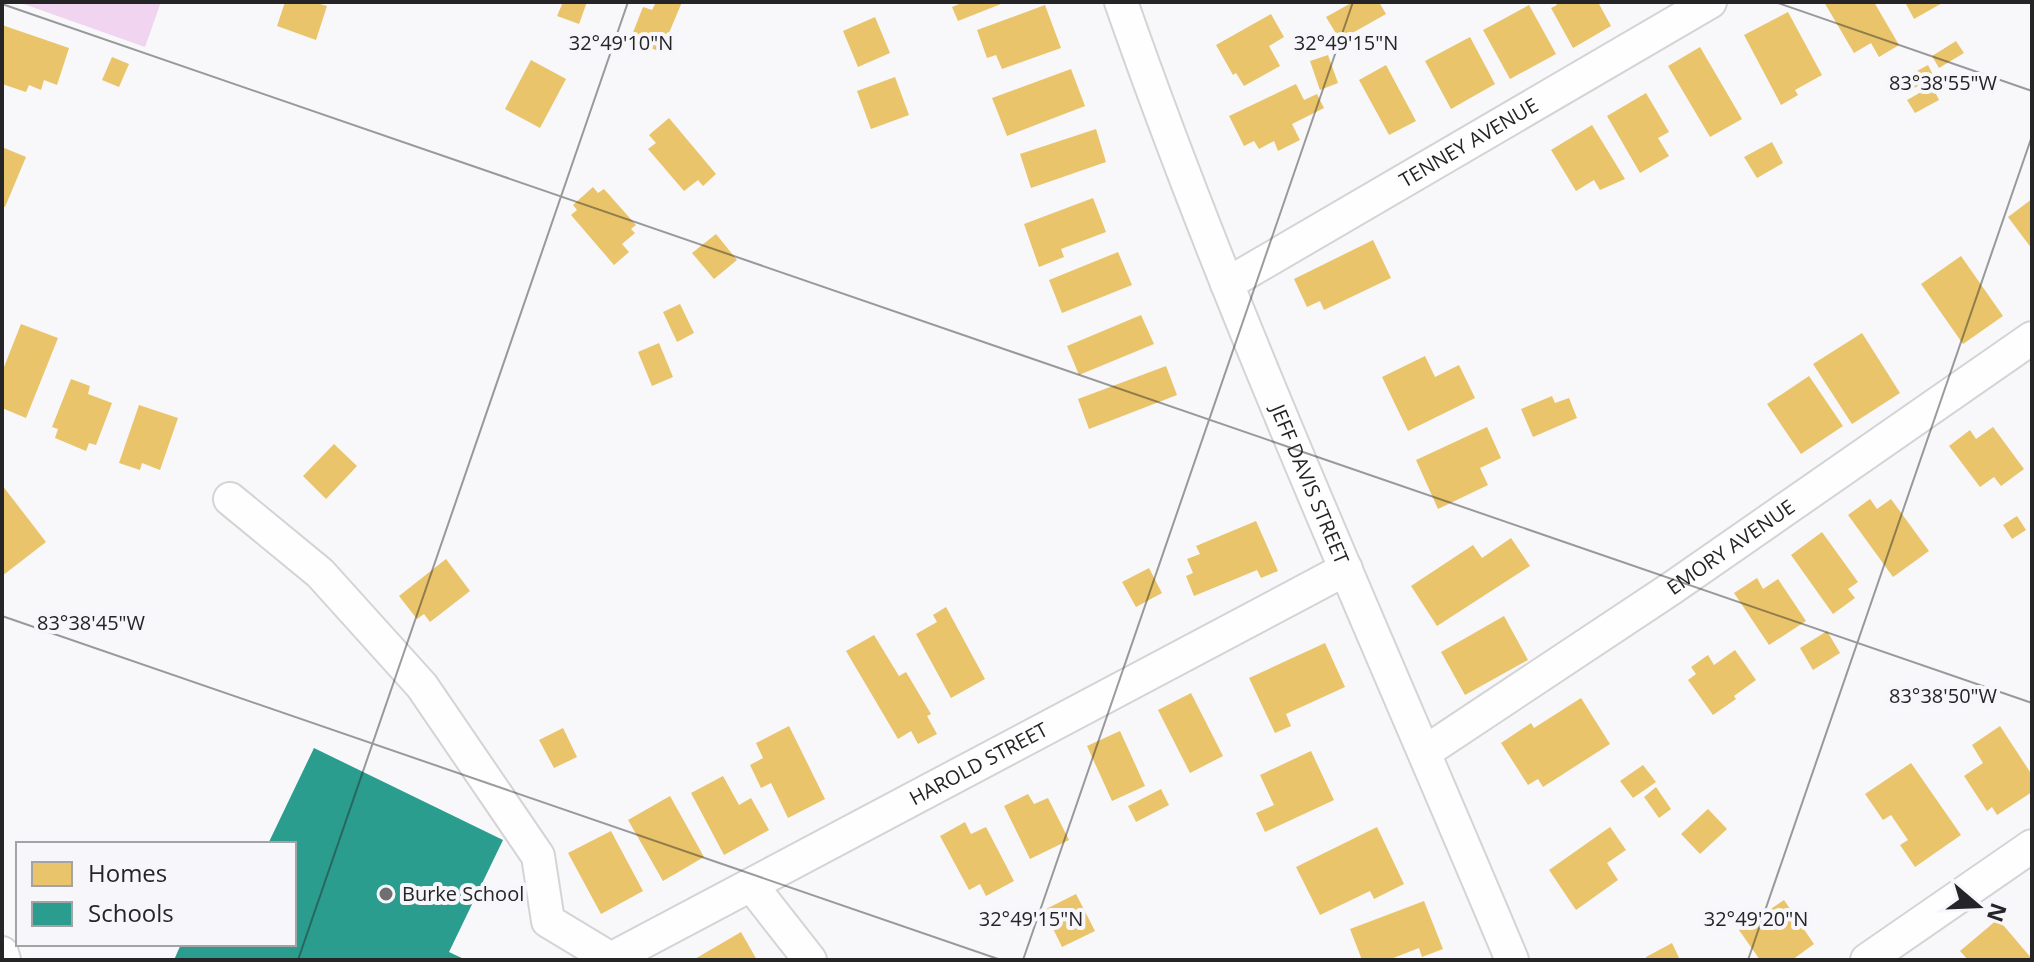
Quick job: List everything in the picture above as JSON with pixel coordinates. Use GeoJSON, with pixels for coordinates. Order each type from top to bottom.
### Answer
{"type":"FeatureCollection","features":[{"type":"Feature","properties":{"kind":"street","name":"JEFF DAVIS STREET"},"geometry":{"type":"LineString","coordinates":[[1121,2],[1227,284],[1512,960]]}},
{"type":"Feature","properties":{"kind":"street","name":"TENNEY AVENUE"},"geometry":{"type":"LineString","coordinates":[[1227,284],[1710,2]]}},
{"type":"Feature","properties":{"kind":"street","name":"EMORY AVENUE"},"geometry":{"type":"LineString","coordinates":[[1425,752],[1672,588],[2032,338]]}},
{"type":"Feature","properties":{"kind":"street"},"geometry":{"type":"LineString","coordinates":[[230,499],[320,573],[422,686],[538,856],[548,921],[611,959]]}},
{"type":"Feature","properties":{"kind":"street","name":"HAROLD STREET"},"geometry":{"type":"LineString","coordinates":[[611,959],[1346,569]]}},
{"type":"Feature","properties":{"kind":"street"},"geometry":{"type":"LineString","coordinates":[[1867,960],[2032,846]]}},
{"type":"Feature","properties":{"kind":"street"},"geometry":{"type":"LineString","coordinates":[[752,886],[810,960]]}},
{"type":"Feature","properties":{"kind":"street"},"geometry":{"type":"LineString","coordinates":[[2,953],[4,960]]}},
{"type":"Feature","properties":{"kind":"shaded area"},"geometry":{"type":"Polygon","coordinates":[[[18,2],[161,2],[145,47],[18,2]]]}},
{"type":"Feature","properties":{"kind":"building: Homes"},"geometry":{"type":"Polygon","coordinates":[[[285,2],[313,2],[327,6],[316,40],[277,26],[285,2]]]}},
{"type":"Feature","properties":{"kind":"building: Homes"},"geometry":{"type":"Polygon","coordinates":[[[563,2],[587,2],[579,24],[557,16],[563,2]]]}},
{"type":"Feature","properties":{"kind":"building: Homes"},"geometry":{"type":"Polygon","coordinates":[[[656,2],[682,2],[661,52],[630,40],[643,7],[652,10],[656,2]]]}},
{"type":"Feature","properties":{"kind":"building: Homes"},"geometry":{"type":"Polygon","coordinates":[[[964,2],[1006,2],[958,21],[952,7],[964,2]]]}},
{"type":"Feature","properties":{"kind":"building: Homes"},"geometry":{"type":"Polygon","coordinates":[[[1353,2],[1379,2],[1386,14],[1340,40],[1326,17],[1353,2]]]}},
{"type":"Feature","properties":{"kind":"building: Homes"},"geometry":{"type":"Polygon","coordinates":[[[1555,2],[1598,2],[1611,26],[1573,48],[1551,8],[1557,5],[1555,2]]]}},
{"type":"Feature","properties":{"kind":"building: Homes"},"geometry":{"type":"Polygon","coordinates":[[[1824,2],[1874,2],[1899,45],[1879,57],[1871,43],[1854,53],[1824,2]]]}},
{"type":"Feature","properties":{"kind":"building: Homes"},"geometry":{"type":"Polygon","coordinates":[[[1905,2],[1944,2],[1914,19],[1905,2]]]}},
{"type":"Feature","properties":{"kind":"building: Homes"},"geometry":{"type":"Polygon","coordinates":[[[1045,5],[1061,48],[1002,69],[996,55],[987,58],[977,30],[1045,5]]]}},
{"type":"Feature","properties":{"kind":"building: Homes"},"geometry":{"type":"Polygon","coordinates":[[[1529,5],[1556,54],[1510,79],[1483,30],[1529,5]]]}},
{"type":"Feature","properties":{"kind":"building: Homes"},"geometry":{"type":"Polygon","coordinates":[[[1788,12],[1822,75],[1795,90],[1798,95],[1781,105],[1744,35],[1788,12]]]}},
{"type":"Feature","properties":{"kind":"building: Homes"},"geometry":{"type":"Polygon","coordinates":[[[1271,14],[1284,37],[1269,46],[1280,66],[1244,86],[1236,73],[1233,75],[1216,45],[1271,14]]]}},
{"type":"Feature","properties":{"kind":"building: Homes"},"geometry":{"type":"Polygon","coordinates":[[[875,17],[890,53],[858,67],[843,31],[875,17]]]}},
{"type":"Feature","properties":{"kind":"building: Homes"},"geometry":{"type":"Polygon","coordinates":[[[2,25],[69,48],[57,85],[44,80],[41,90],[29,85],[26,92],[2,84],[2,25]]]}},
{"type":"Feature","properties":{"kind":"building: Homes"},"geometry":{"type":"Polygon","coordinates":[[[1470,37],[1495,84],[1451,109],[1425,61],[1470,37]]]}},
{"type":"Feature","properties":{"kind":"building: Homes"},"geometry":{"type":"Polygon","coordinates":[[[1956,41],[1964,53],[1939,68],[1932,56],[1956,41]]]}},
{"type":"Feature","properties":{"kind":"building: Homes"},"geometry":{"type":"Polygon","coordinates":[[[1700,47],[1742,119],[1710,137],[1668,66],[1700,47]]]}},
{"type":"Feature","properties":{"kind":"building: Homes"},"geometry":{"type":"Polygon","coordinates":[[[1328,55],[1338,83],[1320,90],[1310,61],[1328,55]]]}},
{"type":"Feature","properties":{"kind":"building: Homes"},"geometry":{"type":"Polygon","coordinates":[[[112,57],[129,64],[119,87],[102,80],[112,57]]]}},
{"type":"Feature","properties":{"kind":"building: Homes"},"geometry":{"type":"Polygon","coordinates":[[[531,60],[566,79],[540,128],[505,109],[531,60]]]}},
{"type":"Feature","properties":{"kind":"building: Homes"},"geometry":{"type":"Polygon","coordinates":[[[1386,65],[1416,121],[1389,135],[1359,80],[1386,65]]]}},
{"type":"Feature","properties":{"kind":"building: Homes"},"geometry":{"type":"Polygon","coordinates":[[[1928,65],[1934,77],[1909,91],[1902,79],[1928,65]]]}},
{"type":"Feature","properties":{"kind":"building: Homes"},"geometry":{"type":"Polygon","coordinates":[[[1071,69],[1085,106],[1007,136],[992,98],[1071,69]]]}},
{"type":"Feature","properties":{"kind":"building: Homes"},"geometry":{"type":"Polygon","coordinates":[[[895,77],[909,115],[871,129],[857,91],[895,77]]]}},
{"type":"Feature","properties":{"kind":"building: Homes"},"geometry":{"type":"Polygon","coordinates":[[[1296,84],[1304,100],[1317,94],[1324,108],[1292,124],[1300,140],[1278,151],[1274,141],[1259,149],[1254,141],[1244,146],[1229,116],[1296,84]]]}},
{"type":"Feature","properties":{"kind":"building: Homes"},"geometry":{"type":"Polygon","coordinates":[[[1932,86],[1939,100],[1915,113],[1907,100],[1932,86]]]}},
{"type":"Feature","properties":{"kind":"building: Homes"},"geometry":{"type":"Polygon","coordinates":[[[1646,93],[1669,132],[1658,138],[1669,156],[1640,173],[1607,116],[1646,93]]]}},
{"type":"Feature","properties":{"kind":"building: Homes"},"geometry":{"type":"Polygon","coordinates":[[[669,118],[716,174],[703,186],[698,180],[684,191],[648,149],[656,143],[649,135],[669,118]]]}},
{"type":"Feature","properties":{"kind":"building: Homes"},"geometry":{"type":"Polygon","coordinates":[[[1592,125],[1625,179],[1600,190],[1594,180],[1576,191],[1551,150],[1592,125]]]}},
{"type":"Feature","properties":{"kind":"building: Homes"},"geometry":{"type":"Polygon","coordinates":[[[1096,129],[1106,162],[1031,188],[1020,154],[1096,129]]]}},
{"type":"Feature","properties":{"kind":"building: Homes"},"geometry":{"type":"Polygon","coordinates":[[[1772,142],[1783,163],[1757,178],[1744,157],[1772,142]]]}},
{"type":"Feature","properties":{"kind":"building: Homes"},"geometry":{"type":"Polygon","coordinates":[[[2,147],[26,157],[5,207],[2,206],[2,147]]]}},
{"type":"Feature","properties":{"kind":"building: Homes"},"geometry":{"type":"Polygon","coordinates":[[[593,187],[598,193],[604,189],[636,225],[631,229],[635,233],[622,244],[629,252],[614,265],[571,215],[577,210],[573,205],[593,187]]]}},
{"type":"Feature","properties":{"kind":"building: Homes"},"geometry":{"type":"Polygon","coordinates":[[[1093,198],[1106,232],[1061,249],[1064,257],[1039,267],[1024,224],[1093,198]]]}},
{"type":"Feature","properties":{"kind":"building: Homes"},"geometry":{"type":"Polygon","coordinates":[[[2032,199],[2032,249],[2008,217],[2032,199]]]}},
{"type":"Feature","properties":{"kind":"building: Homes"},"geometry":{"type":"Polygon","coordinates":[[[716,234],[737,260],[714,279],[692,253],[716,234]]]}},
{"type":"Feature","properties":{"kind":"building: Homes"},"geometry":{"type":"Polygon","coordinates":[[[1373,240],[1391,278],[1324,310],[1320,301],[1307,307],[1294,279],[1373,240]]]}},
{"type":"Feature","properties":{"kind":"building: Homes"},"geometry":{"type":"Polygon","coordinates":[[[1118,252],[1132,285],[1062,313],[1049,280],[1118,252]]]}},
{"type":"Feature","properties":{"kind":"building: Homes"},"geometry":{"type":"Polygon","coordinates":[[[1961,256],[2003,316],[1963,344],[1921,284],[1961,256]]]}},
{"type":"Feature","properties":{"kind":"building: Homes"},"geometry":{"type":"Polygon","coordinates":[[[680,304],[694,333],[677,342],[663,312],[680,304]]]}},
{"type":"Feature","properties":{"kind":"building: Homes"},"geometry":{"type":"Polygon","coordinates":[[[1141,315],[1154,344],[1079,375],[1067,346],[1141,315]]]}},
{"type":"Feature","properties":{"kind":"building: Homes"},"geometry":{"type":"Polygon","coordinates":[[[21,324],[58,338],[26,418],[2,408],[2,372],[21,324]]]}},
{"type":"Feature","properties":{"kind":"building: Homes"},"geometry":{"type":"Polygon","coordinates":[[[1862,333],[1900,393],[1852,424],[1813,364],[1862,333]]]}},
{"type":"Feature","properties":{"kind":"building: Homes"},"geometry":{"type":"Polygon","coordinates":[[[659,343],[673,377],[652,386],[638,352],[659,343]]]}},
{"type":"Feature","properties":{"kind":"building: Homes"},"geometry":{"type":"Polygon","coordinates":[[[1425,356],[1435,377],[1459,365],[1475,398],[1408,431],[1382,377],[1425,356]]]}},
{"type":"Feature","properties":{"kind":"building: Homes"},"geometry":{"type":"Polygon","coordinates":[[[1166,366],[1177,395],[1089,429],[1078,399],[1166,366]]]}},
{"type":"Feature","properties":{"kind":"building: Homes"},"geometry":{"type":"Polygon","coordinates":[[[1809,376],[1843,426],[1801,454],[1767,404],[1809,376]]]}},
{"type":"Feature","properties":{"kind":"building: Homes"},"geometry":{"type":"Polygon","coordinates":[[[71,379],[90,386],[88,394],[112,403],[96,445],[89,443],[86,451],[55,438],[58,429],[52,427],[71,379]]]}},
{"type":"Feature","properties":{"kind":"building: Homes"},"geometry":{"type":"Polygon","coordinates":[[[1552,396],[1555,403],[1569,398],[1577,418],[1533,437],[1521,409],[1552,396]]]}},
{"type":"Feature","properties":{"kind":"building: Homes"},"geometry":{"type":"Polygon","coordinates":[[[139,405],[178,418],[160,470],[142,463],[140,470],[119,463],[139,405]]]}},
{"type":"Feature","properties":{"kind":"building: Homes"},"geometry":{"type":"Polygon","coordinates":[[[1487,427],[1501,458],[1480,468],[1488,485],[1438,509],[1416,460],[1487,427]]]}},
{"type":"Feature","properties":{"kind":"building: Homes"},"geometry":{"type":"Polygon","coordinates":[[[1993,427],[2024,469],[2001,486],[1994,477],[1980,487],[1949,446],[1970,430],[1976,439],[1993,427]]]}},
{"type":"Feature","properties":{"kind":"building: Homes"},"geometry":{"type":"Polygon","coordinates":[[[334,444],[357,466],[326,499],[303,476],[334,444]]]}},
{"type":"Feature","properties":{"kind":"building: Homes"},"geometry":{"type":"Polygon","coordinates":[[[2,485],[46,542],[2,576],[2,485]]]}},
{"type":"Feature","properties":{"kind":"building: Homes"},"geometry":{"type":"Polygon","coordinates":[[[1870,499],[1877,509],[1891,499],[1929,551],[1893,577],[1848,515],[1870,499]]]}},
{"type":"Feature","properties":{"kind":"building: Homes"},"geometry":{"type":"Polygon","coordinates":[[[2017,516],[2026,530],[2012,539],[2003,525],[2017,516]]]}},
{"type":"Feature","properties":{"kind":"building: Homes"},"geometry":{"type":"Polygon","coordinates":[[[1256,521],[1278,571],[1261,578],[1257,570],[1194,596],[1186,576],[1193,573],[1187,559],[1200,554],[1196,546],[1256,521]]]}},
{"type":"Feature","properties":{"kind":"building: Homes"},"geometry":{"type":"Polygon","coordinates":[[[1822,532],[1858,582],[1848,589],[1855,598],[1833,614],[1791,555],[1822,532]]]}},
{"type":"Feature","properties":{"kind":"building: Homes"},"geometry":{"type":"Polygon","coordinates":[[[1511,538],[1530,566],[1437,626],[1411,586],[1473,545],[1482,558],[1511,538]]]}},
{"type":"Feature","properties":{"kind":"building: Homes"},"geometry":{"type":"Polygon","coordinates":[[[446,559],[470,591],[430,622],[424,614],[417,619],[399,596],[446,559]]]}},
{"type":"Feature","properties":{"kind":"building: Homes"},"geometry":{"type":"Polygon","coordinates":[[[1149,568],[1162,593],[1136,607],[1122,582],[1149,568]]]}},
{"type":"Feature","properties":{"kind":"building: Homes"},"geometry":{"type":"Polygon","coordinates":[[[1757,578],[1763,589],[1778,579],[1806,621],[1769,645],[1734,593],[1757,578]]]}},
{"type":"Feature","properties":{"kind":"building: Homes"},"geometry":{"type":"Polygon","coordinates":[[[946,607],[985,679],[951,698],[916,634],[937,622],[933,615],[946,607]]]}},
{"type":"Feature","properties":{"kind":"building: Homes"},"geometry":{"type":"Polygon","coordinates":[[[1504,616],[1528,660],[1465,695],[1441,652],[1504,616]]]}},
{"type":"Feature","properties":{"kind":"building: Homes"},"geometry":{"type":"Polygon","coordinates":[[[1827,631],[1840,653],[1813,670],[1800,648],[1827,631]]]}},
{"type":"Feature","properties":{"kind":"building: Homes"},"geometry":{"type":"Polygon","coordinates":[[[874,635],[899,676],[906,672],[931,714],[927,716],[937,734],[918,744],[911,731],[898,739],[846,651],[874,635]]]}},
{"type":"Feature","properties":{"kind":"building: Homes"},"geometry":{"type":"Polygon","coordinates":[[[1325,643],[1345,687],[1286,714],[1291,726],[1275,733],[1249,678],[1325,643]]]}},
{"type":"Feature","properties":{"kind":"building: Homes"},"geometry":{"type":"Polygon","coordinates":[[[1735,650],[1756,680],[1713,715],[1688,680],[1696,674],[1691,667],[1708,655],[1714,665],[1735,650]]]}},
{"type":"Feature","properties":{"kind":"building: Homes"},"geometry":{"type":"Polygon","coordinates":[[[1191,693],[1223,756],[1190,773],[1158,710],[1191,693]]]}},
{"type":"Feature","properties":{"kind":"building: Homes"},"geometry":{"type":"Polygon","coordinates":[[[1581,698],[1610,744],[1543,787],[1538,779],[1528,785],[1501,743],[1531,723],[1534,728],[1581,698]]]}},
{"type":"Feature","properties":{"kind":"building: Homes"},"geometry":{"type":"Polygon","coordinates":[[[789,726],[825,799],[788,818],[771,783],[761,788],[750,765],[763,758],[756,743],[789,726]]]}},
{"type":"Feature","properties":{"kind":"building: Homes"},"geometry":{"type":"Polygon","coordinates":[[[2000,726],[2032,775],[2032,792],[1997,815],[1992,807],[1987,811],[1964,776],[1983,763],[1972,745],[2000,726]]]}},
{"type":"Feature","properties":{"kind":"building: Homes"},"geometry":{"type":"Polygon","coordinates":[[[563,728],[577,757],[554,768],[539,740],[563,728]]]}},
{"type":"Feature","properties":{"kind":"building: Homes"},"geometry":{"type":"Polygon","coordinates":[[[1120,731],[1145,786],[1112,801],[1087,746],[1120,731]]]}},
{"type":"Feature","properties":{"kind":"building: Homes"},"geometry":{"type":"Polygon","coordinates":[[[1311,751],[1334,800],[1265,832],[1256,813],[1274,805],[1260,775],[1311,751]]]}},
{"type":"Feature","properties":{"kind":"building: Homes"},"geometry":{"type":"Polygon","coordinates":[[[1911,763],[1961,835],[1915,867],[1900,845],[1908,840],[1891,815],[1883,820],[1865,794],[1911,763]]]}},
{"type":"Feature","properties":{"kind":"building: Homes"},"geometry":{"type":"Polygon","coordinates":[[[1643,765],[1656,782],[1633,798],[1620,781],[1643,765]]]}},
{"type":"Feature","properties":{"kind":"building: Homes"},"geometry":{"type":"Polygon","coordinates":[[[723,776],[739,805],[751,798],[769,830],[724,855],[691,793],[723,776]]]}},
{"type":"Feature","properties":{"kind":"building: Homes"},"geometry":{"type":"Polygon","coordinates":[[[1656,787],[1671,809],[1659,818],[1644,797],[1656,787]]]}},
{"type":"Feature","properties":{"kind":"building: Homes"},"geometry":{"type":"Polygon","coordinates":[[[1161,789],[1169,805],[1136,822],[1128,806],[1161,789]]]}},
{"type":"Feature","properties":{"kind":"building: Homes"},"geometry":{"type":"Polygon","coordinates":[[[1028,794],[1034,804],[1048,798],[1069,840],[1030,859],[1004,806],[1028,794]]]}},
{"type":"Feature","properties":{"kind":"building: Homes"},"geometry":{"type":"Polygon","coordinates":[[[670,796],[704,857],[663,881],[628,820],[670,796]]]}},
{"type":"Feature","properties":{"kind":"building: Homes"},"geometry":{"type":"Polygon","coordinates":[[[1708,809],[1727,829],[1700,854],[1681,834],[1708,809]]]}},
{"type":"Feature","properties":{"kind":"building: Homes"},"geometry":{"type":"Polygon","coordinates":[[[965,822],[971,834],[986,827],[1014,881],[986,896],[980,884],[969,890],[940,836],[965,822]]]}},
{"type":"Feature","properties":{"kind":"building: Homes"},"geometry":{"type":"Polygon","coordinates":[[[1377,827],[1404,884],[1374,899],[1370,891],[1320,915],[1296,867],[1377,827]]]}},
{"type":"Feature","properties":{"kind":"building: Homes"},"geometry":{"type":"Polygon","coordinates":[[[1610,827],[1626,850],[1607,863],[1618,880],[1576,910],[1549,870],[1610,827]]]}},
{"type":"Feature","properties":{"kind":"building: Homes"},"geometry":{"type":"Polygon","coordinates":[[[611,831],[643,891],[601,914],[568,853],[611,831]]]}},
{"type":"Feature","properties":{"kind":"building: Homes"},"geometry":{"type":"Polygon","coordinates":[[[1076,894],[1095,931],[1062,947],[1044,910],[1076,894]]]}},
{"type":"Feature","properties":{"kind":"building: Homes"},"geometry":{"type":"Polygon","coordinates":[[[1784,900],[1814,944],[1792,960],[1760,960],[1739,930],[1784,900]]]}},
{"type":"Feature","properties":{"kind":"building: Homes"},"geometry":{"type":"Polygon","coordinates":[[[1424,901],[1443,949],[1422,957],[1419,948],[1388,960],[1362,960],[1350,929],[1424,901]]]}},
{"type":"Feature","properties":{"kind":"building: Homes"},"geometry":{"type":"Polygon","coordinates":[[[1998,919],[2032,960],[1968,960],[1960,951],[1998,919]]]}},
{"type":"Feature","properties":{"kind":"building: Homes"},"geometry":{"type":"Polygon","coordinates":[[[741,932],[757,960],[693,960],[741,932]]]}},
{"type":"Feature","properties":{"kind":"building: Homes"},"geometry":{"type":"Polygon","coordinates":[[[1672,943],[1680,960],[1647,960],[1646,957],[1672,943]]]}},
{"type":"Feature","properties":{"kind":"building: Schools","name":"Burke School"},"geometry":{"type":"Polygon","coordinates":[[[314,748],[503,840],[449,952],[466,960],[174,960],[180,946],[296,946],[296,842],[269,842],[314,748]]]}},
{"type":"Feature","properties":{"kind":"place","name":"Burke School"},"geometry":{"type":"Point","coordinates":[386,894]}}]}
